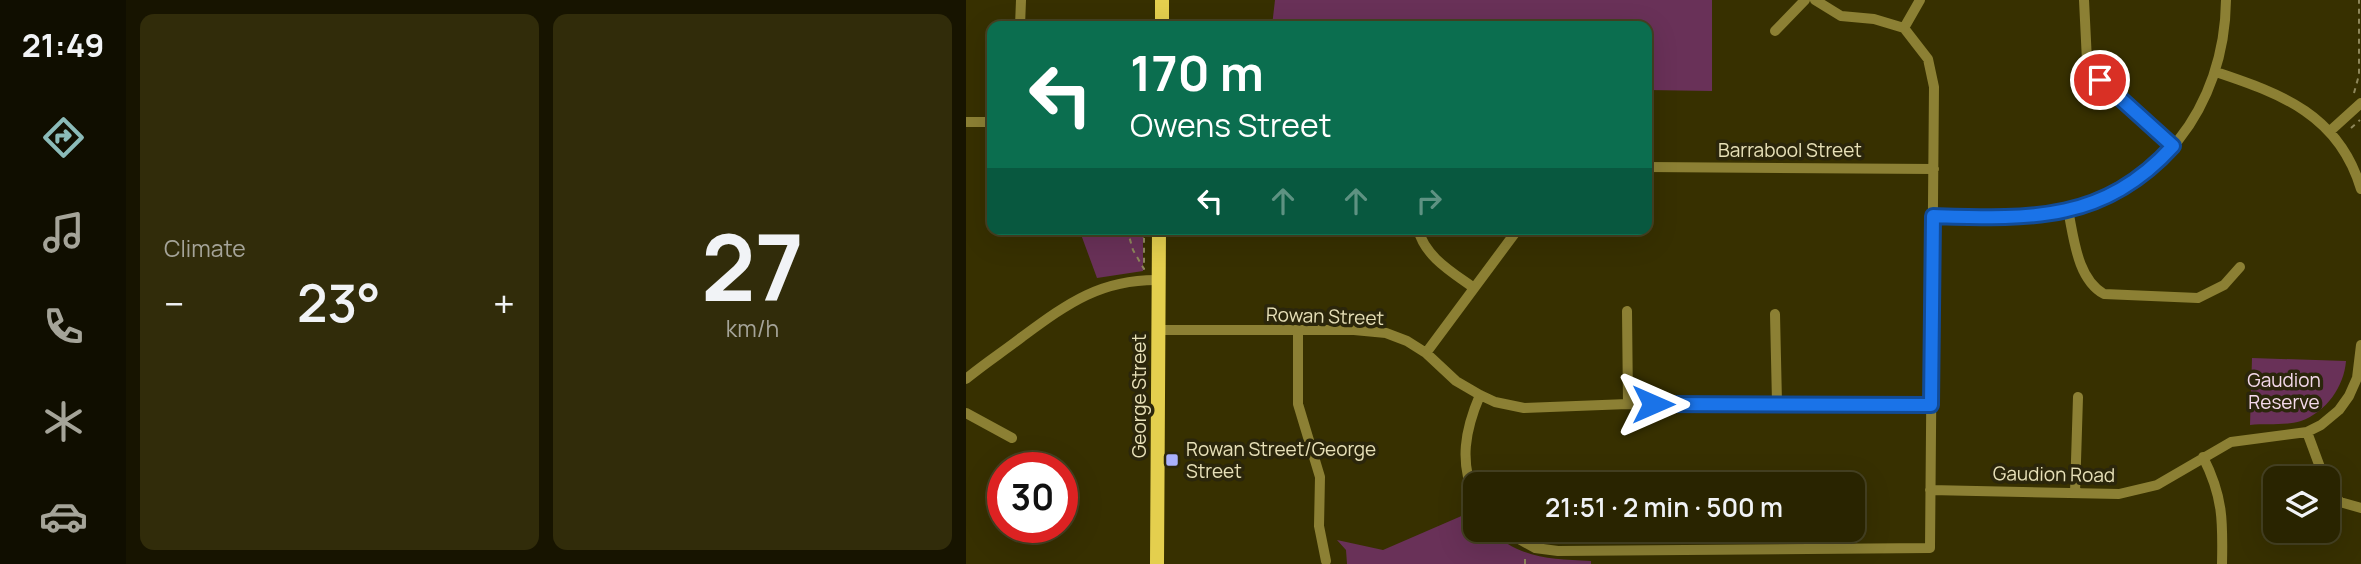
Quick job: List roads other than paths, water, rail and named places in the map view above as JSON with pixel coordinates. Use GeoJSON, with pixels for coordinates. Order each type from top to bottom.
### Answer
{"type":"FeatureCollection","features":[{"type":"Feature","properties":{"kind":"main road"},"geometry":{"type":"LineString","coordinates":[[1162,0],[1162,21]]}},
{"type":"Feature","properties":{"kind":"main road","name":"George Street"},"geometry":{"type":"LineString","coordinates":[[1157,564],[1159,235]]}},
{"type":"Feature","properties":{"kind":"street"},"geometry":{"type":"LineString","coordinates":[[1020,21],[1021,0]]}},
{"type":"Feature","properties":{"kind":"street"},"geometry":{"type":"LineString","coordinates":[[1775,31],[1805,0]]}},
{"type":"Feature","properties":{"kind":"street"},"geometry":{"type":"LineString","coordinates":[[1524,542],[1535,548],[1558,551],[1930,548],[1934,87],[1928,59],[1904,28],[1874,19],[1841,16],[1815,0]]}},
{"type":"Feature","properties":{"kind":"street"},"geometry":{"type":"LineString","coordinates":[[1904,28],[1920,0]]}},
{"type":"Feature","properties":{"kind":"street"},"geometry":{"type":"LineString","coordinates":[[2084,0],[2087,61],[2100,80],[2173,146]]}},
{"type":"Feature","properties":{"kind":"street"},"geometry":{"type":"LineString","coordinates":[[1933,216],[2036,216],[2068,211],[2093,204],[2150,170],[2173,146],[2201,106],[2216,72],[2224,38],[2226,0]]}},
{"type":"Feature","properties":{"kind":"street"},"geometry":{"type":"LineString","coordinates":[[2216,72],[2282,96],[2333,129],[2356,172],[2361,190]]}},
{"type":"Feature","properties":{"kind":"street"},"geometry":{"type":"LineString","coordinates":[[2333,129],[2356,101]]}},
{"type":"Feature","properties":{"kind":"street"},"geometry":{"type":"LineString","coordinates":[[966,122],[987,122]]}},
{"type":"Feature","properties":{"kind":"street","name":"Barrabool Street"},"geometry":{"type":"LineString","coordinates":[[1652,167],[1934,169]]}},
{"type":"Feature","properties":{"kind":"street"},"geometry":{"type":"LineString","coordinates":[[2068,211],[2084,272],[2093,286],[2104,294],[2198,298],[2224,285],[2241,267]]}},
{"type":"Feature","properties":{"kind":"street"},"geometry":{"type":"LineString","coordinates":[[1419,235],[1421,243],[1438,262],[1474,288]]}},
{"type":"Feature","properties":{"kind":"street"},"geometry":{"type":"LineString","coordinates":[[1426,353],[1514,235]]}},
{"type":"Feature","properties":{"kind":"street"},"geometry":{"type":"LineString","coordinates":[[966,379],[1075,300],[1095,291],[1125,285],[1159,284]]}},
{"type":"Feature","properties":{"kind":"street"},"geometry":{"type":"LineString","coordinates":[[1627,311],[1628,404]]}},
{"type":"Feature","properties":{"kind":"street"},"geometry":{"type":"LineString","coordinates":[[1775,314],[1777,403]]}},
{"type":"Feature","properties":{"kind":"street","name":"Rowan Street"},"geometry":{"type":"LineString","coordinates":[[1158,330],[1354,330],[1386,333],[1407,341],[1426,353],[1456,381],[1480,395],[1495,402],[1524,408],[1628,404],[1931,405]]}},
{"type":"Feature","properties":{"kind":"street"},"geometry":{"type":"LineString","coordinates":[[1298,331],[1298,404],[1320,477],[1319,526],[1326,561]]}},
{"type":"Feature","properties":{"kind":"street","name":"Gaudion Road"},"geometry":{"type":"LineString","coordinates":[[1930,490],[2119,494],[2158,485],[2231,442],[2307,432],[2321,425],[2339,410],[2349,396],[2357,378],[2361,345]]}},
{"type":"Feature","properties":{"kind":"street"},"geometry":{"type":"LineString","coordinates":[[1467,472],[1465,436],[1480,395]]}},
{"type":"Feature","properties":{"kind":"street"},"geometry":{"type":"LineString","coordinates":[[2076,493],[2078,397]]}},
{"type":"Feature","properties":{"kind":"street"},"geometry":{"type":"LineString","coordinates":[[966,413],[1012,438]]}},
{"type":"Feature","properties":{"kind":"street"},"geometry":{"type":"LineString","coordinates":[[2307,432],[2320,466]]}},
{"type":"Feature","properties":{"kind":"street"},"geometry":{"type":"LineString","coordinates":[[2203,457],[2217,484],[2223,521],[2222,564]]}},
{"type":"Feature","properties":{"kind":"street"},"geometry":{"type":"LineString","coordinates":[[2340,502],[2361,508]]}},
{"type":"Feature","properties":{"kind":"place","name":"Rowan Street/George Street"},"geometry":{"type":"Point","coordinates":[1172,460]}},
{"type":"Feature","properties":{"kind":"park label","name":"Gaudion Reserve"},"geometry":{"type":"Point","coordinates":[2284,391]}}]}
